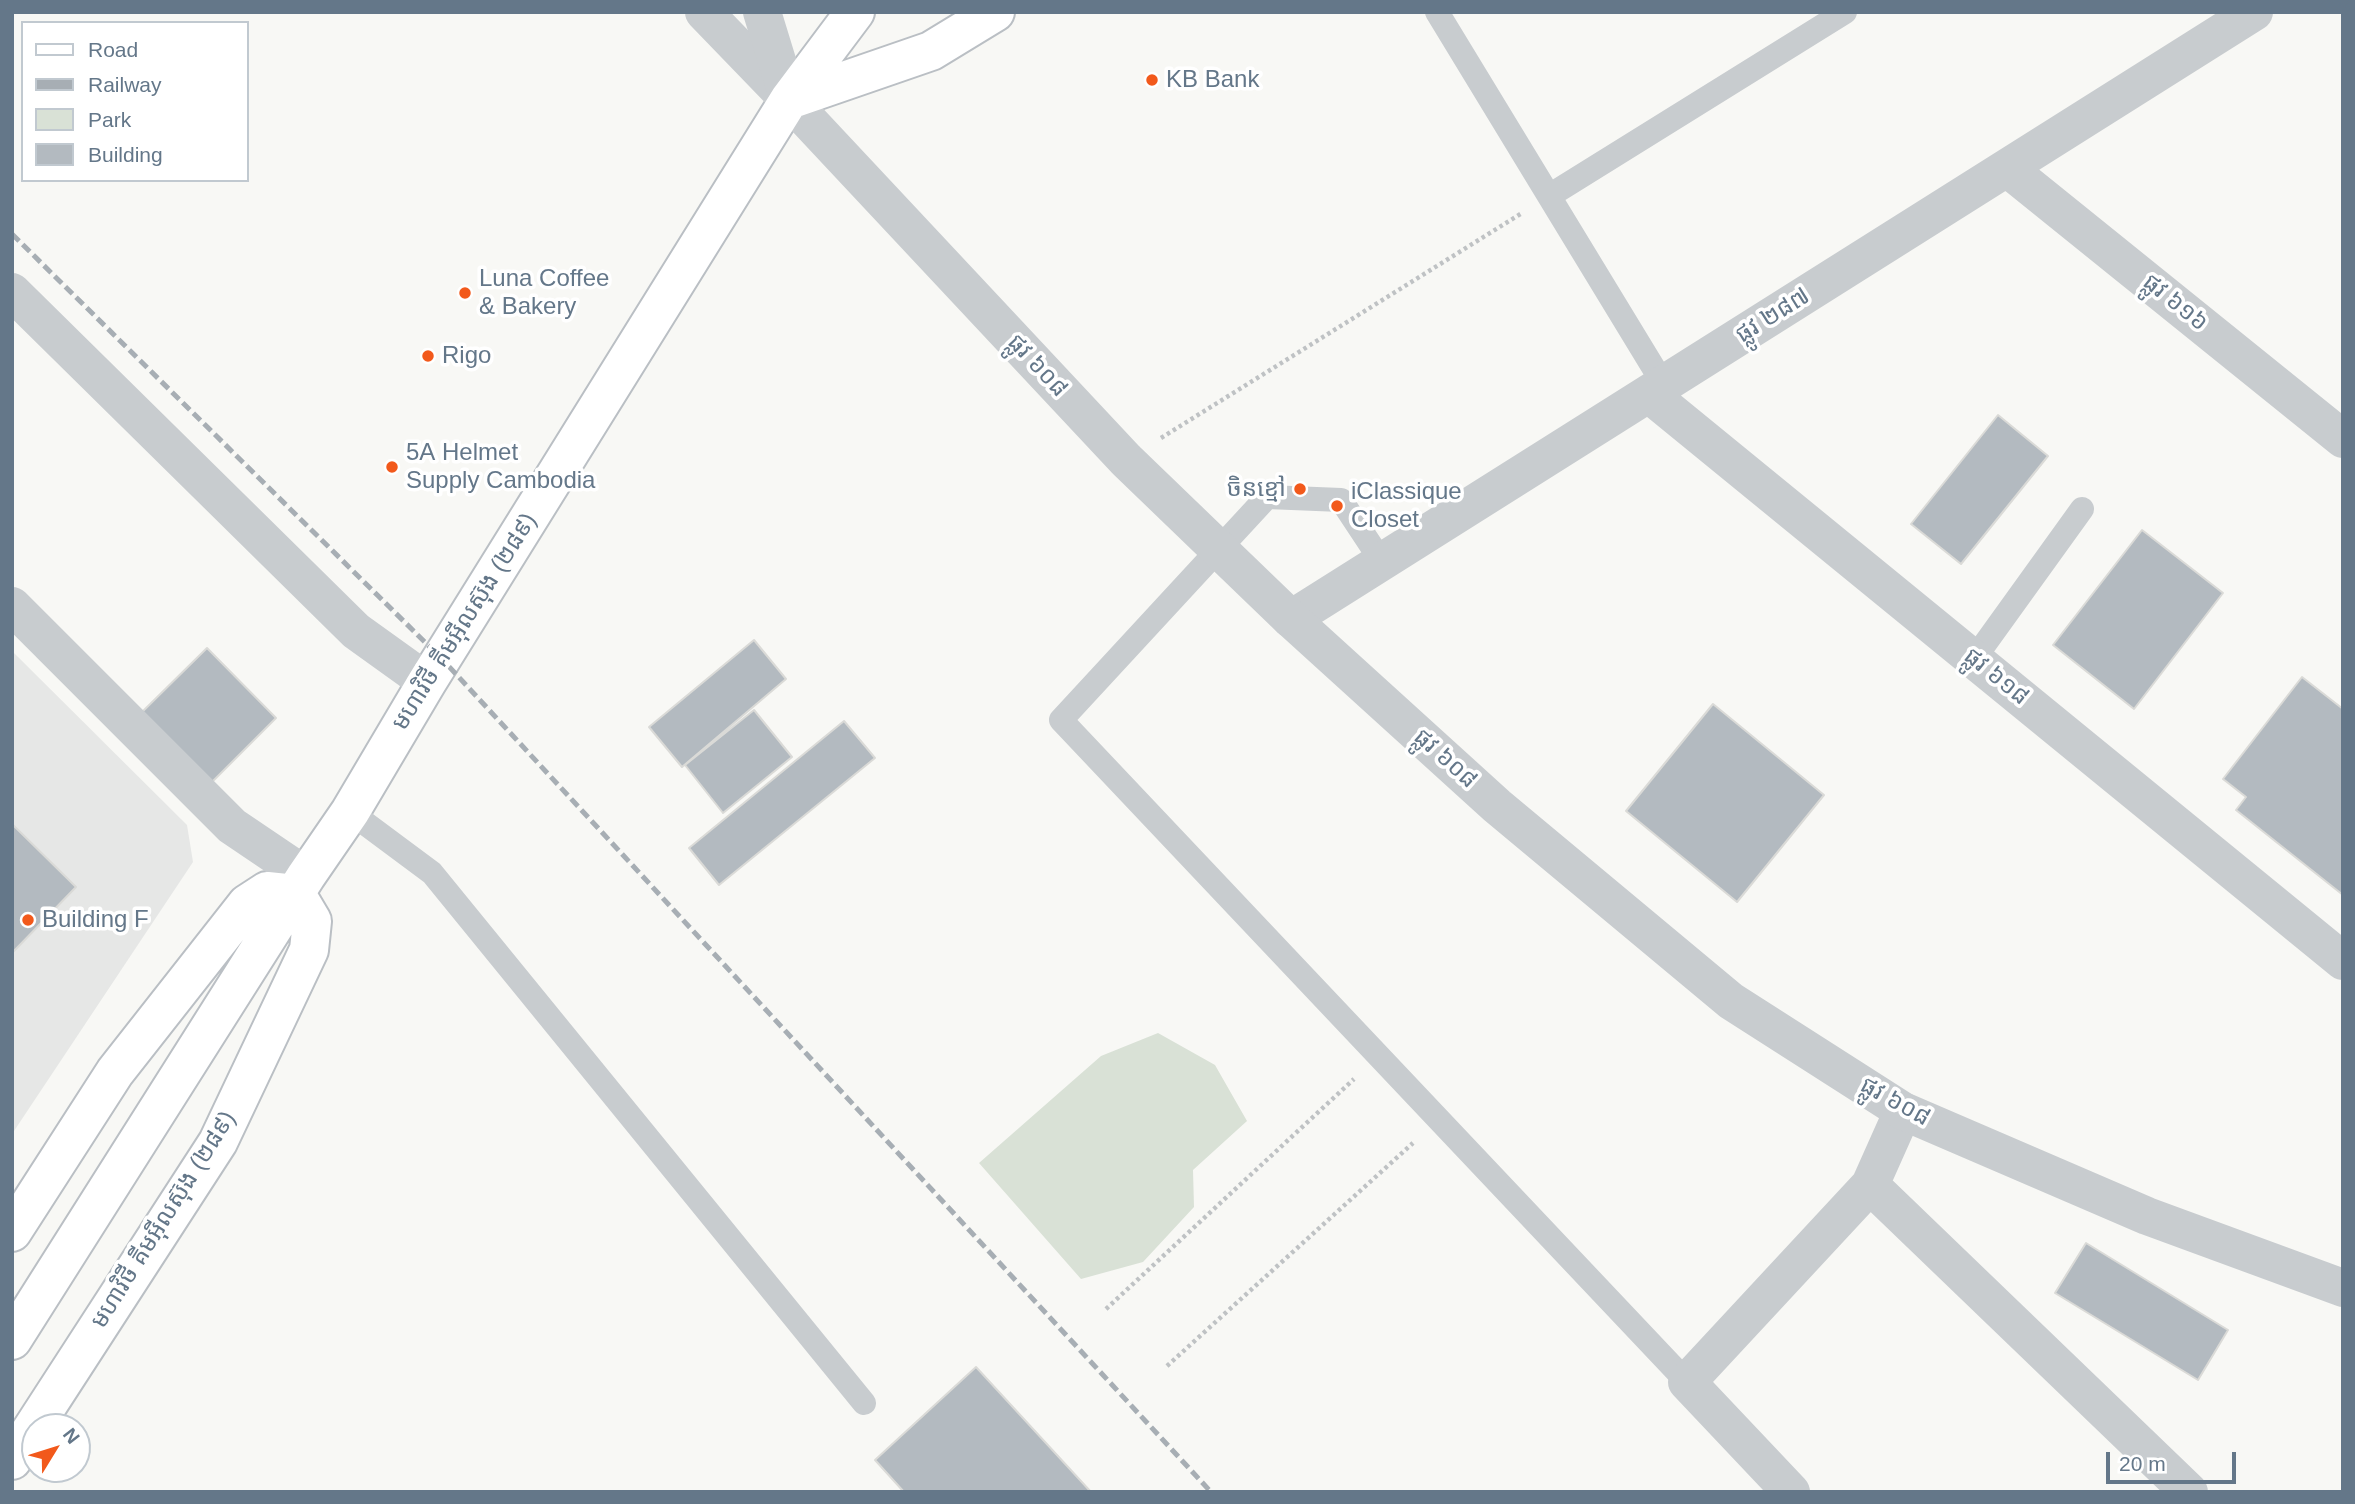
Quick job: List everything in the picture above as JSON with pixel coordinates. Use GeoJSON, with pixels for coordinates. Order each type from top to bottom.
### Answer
{"type":"FeatureCollection","features":[{"type":"Feature","properties":{"kind":"main road","name":"មហាវិថី គីមអ៊ីលស៊ុង (២៨៩)"},"geometry":{"type":"LineString","coordinates":[[12,1461],[218,1142],[310,950],[312,921],[301,885],[350,812],[427,682],[789,100],[855,12]]}},
{"type":"Feature","properties":{"kind":"main road"},"geometry":{"type":"LineString","coordinates":[[789,100],[931,51],[995,12]]}},
{"type":"Feature","properties":{"kind":"main road"},"geometry":{"type":"LineString","coordinates":[[12,1232],[115,1072],[247,904],[267,891],[301,885]]}},
{"type":"Feature","properties":{"kind":"main road"},"geometry":{"type":"LineString","coordinates":[[12,1340],[301,885]]}},
{"type":"Feature","properties":{"kind":"street","name":"ផ្លូវ ៦០៨"},"geometry":{"type":"LineString","coordinates":[[704,12],[1126,460],[1292,619],[1497,806],[1731,1001],[1903,1111],[2147,1216],[2343,1288]]}},
{"type":"Feature","properties":{"kind":"street"},"geometry":{"type":"LineString","coordinates":[[762,12],[789,100]]}},
{"type":"Feature","properties":{"kind":"street","name":"ផ្លូវ ២៨៧"},"geometry":{"type":"LineString","coordinates":[[1292,619],[2254,12]]}},
{"type":"Feature","properties":{"kind":"street","name":"ផ្លូវ ៦១៦"},"geometry":{"type":"LineString","coordinates":[[2007,168],[2343,439]]}},
{"type":"Feature","properties":{"kind":"street"},"geometry":{"type":"LineString","coordinates":[[12,292],[356,631],[427,682]]}},
{"type":"Feature","properties":{"kind":"street","name":"ផ្លូវ ៦១៨"},"geometry":{"type":"LineString","coordinates":[[1656,389],[1973,659],[2343,961]]}},
{"type":"Feature","properties":{"kind":"street"},"geometry":{"type":"LineString","coordinates":[[12,606],[232,826],[301,885]]}},
{"type":"Feature","properties":{"kind":"street"},"geometry":{"type":"LineString","coordinates":[[1791,1492],[1687,1382],[1870,1185],[1903,1111]]}},
{"type":"Feature","properties":{"kind":"street"},"geometry":{"type":"LineString","coordinates":[[1870,1185],[2189,1492]]}},
{"type":"Feature","properties":{"kind":"lane"},"geometry":{"type":"LineString","coordinates":[[1437,12],[1549,196],[1656,389]]}},
{"type":"Feature","properties":{"kind":"lane"},"geometry":{"type":"LineString","coordinates":[[1549,196],[1845,12]]}},
{"type":"Feature","properties":{"kind":"lane"},"geometry":{"type":"LineString","coordinates":[[1382,562],[1341,500],[1267,497],[1061,720],[1687,1382]]}},
{"type":"Feature","properties":{"kind":"lane"},"geometry":{"type":"LineString","coordinates":[[1973,659],[2082,509]]}},
{"type":"Feature","properties":{"kind":"lane"},"geometry":{"type":"LineString","coordinates":[[350,812],[432,873],[864,1403]]}},
{"type":"Feature","properties":{"kind":"path"},"geometry":{"type":"LineString","coordinates":[[1126,460],[1549,196]]}},
{"type":"Feature","properties":{"kind":"path"},"geometry":{"type":"LineString","coordinates":[[1105,1309],[1380,1055]]}},
{"type":"Feature","properties":{"kind":"path"},"geometry":{"type":"LineString","coordinates":[[1167,1366],[1440,1119]]}},
{"type":"Feature","properties":{"kind":"shaded area"},"geometry":{"type":"Polygon","coordinates":[[[12,651],[187,825],[193,862],[12,1134],[12,651]]]}},
{"type":"Feature","properties":{"kind":"green space"},"geometry":{"type":"Polygon","coordinates":[[[1158,1033],[1215,1065],[1247,1121],[1193,1170],[1194,1207],[1143,1262],[1081,1279],[979,1163],[1101,1056],[1158,1033]]]}},
{"type":"Feature","properties":{"kind":"building"},"geometry":{"type":"Polygon","coordinates":[[[1998,415],[2048,456],[1961,564],[1911,524],[1998,415]]]}},
{"type":"Feature","properties":{"kind":"building"},"geometry":{"type":"Polygon","coordinates":[[[2142,530],[2223,593],[2134,709],[2053,645],[2142,530]]]}},
{"type":"Feature","properties":{"kind":"building"},"geometry":{"type":"Polygon","coordinates":[[[754,640],[786,679],[682,767],[649,727],[754,640]]]}},
{"type":"Feature","properties":{"kind":"building"},"geometry":{"type":"Polygon","coordinates":[[[207,648],[276,718],[209,785],[139,715],[207,648]]]}},
{"type":"Feature","properties":{"kind":"building"},"geometry":{"type":"Polygon","coordinates":[[[2302,677],[2343,709],[2343,895],[2236,810],[2246,797],[2223,779],[2302,677]]]}},
{"type":"Feature","properties":{"kind":"building"},"geometry":{"type":"Polygon","coordinates":[[[1713,704],[1824,795],[1737,902],[1626,811],[1713,704]]]}},
{"type":"Feature","properties":{"kind":"building"},"geometry":{"type":"Polygon","coordinates":[[[754,710],[792,757],[723,813],[685,765],[754,710]]]}},
{"type":"Feature","properties":{"kind":"building"},"geometry":{"type":"Polygon","coordinates":[[[844,721],[875,758],[719,885],[689,848],[844,721]]]}},
{"type":"Feature","properties":{"kind":"building","name":"Building F"},"geometry":{"type":"Polygon","coordinates":[[[12,824],[76,887],[12,953],[12,824]]]}},
{"type":"Feature","properties":{"kind":"building"},"geometry":{"type":"Polygon","coordinates":[[[2086,1243],[2228,1330],[2198,1380],[2055,1293],[2086,1243]]]}},
{"type":"Feature","properties":{"kind":"building"},"geometry":{"type":"Polygon","coordinates":[[[976,1367],[1091,1492],[904,1492],[875,1460],[976,1367]]]}},
{"type":"Feature","properties":{"kind":"railway"},"geometry":{"type":"LineString","coordinates":[[12,234],[442,659],[1211,1492]]}},
{"type":"Feature","properties":{"kind":"place","name":"KB Bank"},"geometry":{"type":"Point","coordinates":[1152,80]}},
{"type":"Feature","properties":{"kind":"place","name":"Luna Coffee & Bakery"},"geometry":{"type":"Point","coordinates":[465,293]}},
{"type":"Feature","properties":{"kind":"place","name":"Rigo"},"geometry":{"type":"Point","coordinates":[428,356]}},
{"type":"Feature","properties":{"kind":"place","name":"5A Helmet Supply Cambodia"},"geometry":{"type":"Point","coordinates":[392,467]}},
{"type":"Feature","properties":{"kind":"place","name":"ចិនខ្មៅ"},"geometry":{"type":"Point","coordinates":[1300,489]}},
{"type":"Feature","properties":{"kind":"place","name":"iClassique Closet"},"geometry":{"type":"Point","coordinates":[1337,506]}},
{"type":"Feature","properties":{"kind":"place","name":"Building F"},"geometry":{"type":"Point","coordinates":[28,920]}}]}
